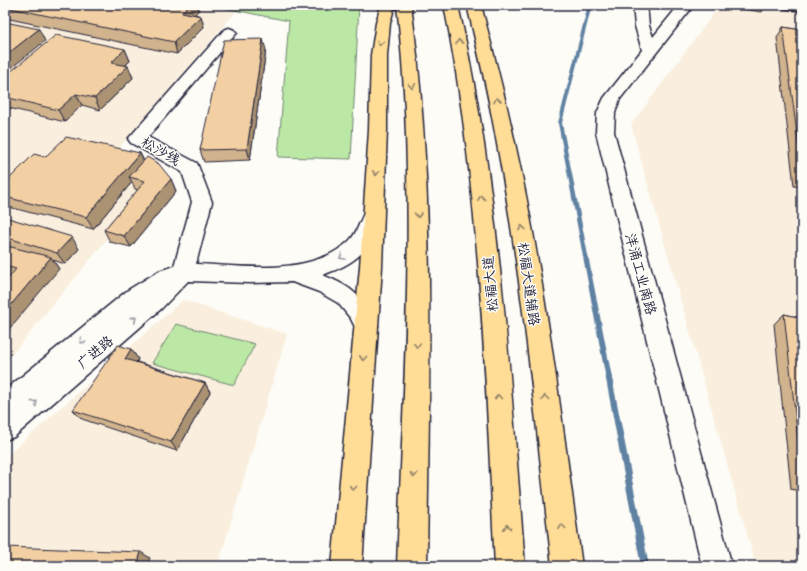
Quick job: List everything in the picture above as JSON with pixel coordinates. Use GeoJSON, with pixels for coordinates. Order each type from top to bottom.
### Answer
{"type":"FeatureCollection","features":[{"type":"Feature","properties":{"kind":"main road"},"geometry":{"type":"LineString","coordinates":[[347,566],[366,326],[373,215],[378,130],[379,54],[383,23],[388,5]]}},
{"type":"Feature","properties":{"kind":"main road"},"geometry":{"type":"LineString","coordinates":[[404,5],[412,83],[418,213],[412,566]]}},
{"type":"Feature","properties":{"kind":"main road","name":"松福大道"},"geometry":{"type":"LineString","coordinates":[[451,5],[460,43],[489,266],[510,566]]}},
{"type":"Feature","properties":{"kind":"main road","name":"松福大道辅路"},"geometry":{"type":"LineString","coordinates":[[474,5],[482,33],[504,131],[524,244],[567,566]]}},
{"type":"Feature","properties":{"kind":"main road"},"geometry":{"type":"LineString","coordinates":[[467,92],[469,75],[482,33]]}},
{"type":"Feature","properties":{"kind":"street"},"geometry":{"type":"LineString","coordinates":[[640,5],[642,26],[650,50]]}},
{"type":"Feature","properties":{"kind":"street","name":"洋涌工业南路"},"geometry":{"type":"LineString","coordinates":[[687,5],[612,98],[606,114],[605,132],[717,566]]}},
{"type":"Feature","properties":{"kind":"street","name":"松沙线"},"geometry":{"type":"LineString","coordinates":[[183,272],[202,202],[190,168],[137,139],[229,33]]}},
{"type":"Feature","properties":{"kind":"street"},"geometry":{"type":"LineString","coordinates":[[292,274],[315,268],[349,253],[362,240],[373,215]]}},
{"type":"Feature","properties":{"kind":"street","name":"广进路"},"geometry":{"type":"LineString","coordinates":[[5,428],[153,303],[183,272]]}},
{"type":"Feature","properties":{"kind":"street","name":"广进路"},"geometry":{"type":"LineString","coordinates":[[5,405],[136,296],[167,277],[183,272],[292,274]]}},
{"type":"Feature","properties":{"kind":"street"},"geometry":{"type":"LineString","coordinates":[[292,274],[313,280],[342,294],[353,303],[361,313],[366,326]]}},
{"type":"Feature","properties":{"kind":"shaded area"},"geometry":{"type":"Polygon","coordinates":[[[5,5],[209,5],[237,11],[120,147],[164,170],[5,363],[5,5]]]}},
{"type":"Feature","properties":{"kind":"shaded area"},"geometry":{"type":"Polygon","coordinates":[[[720,5],[802,5],[802,566],[756,566],[631,125],[720,5]]]}},
{"type":"Feature","properties":{"kind":"shaded area"},"geometry":{"type":"Polygon","coordinates":[[[183,300],[287,334],[218,566],[5,566],[5,457],[183,300]]]}},
{"type":"Feature","properties":{"kind":"green space"},"geometry":{"type":"Polygon","coordinates":[[[209,5],[359,5],[351,159],[278,157],[289,21],[209,5]]]}},
{"type":"Feature","properties":{"kind":"green space"},"geometry":{"type":"Polygon","coordinates":[[[176,324],[255,344],[234,385],[152,363],[176,324]]]}},
{"type":"Feature","properties":{"kind":"building"},"geometry":{"type":"Polygon","coordinates":[[[5,5],[189,5],[182,12],[201,16],[174,42],[5,7],[5,5]]]}},
{"type":"Feature","properties":{"kind":"building"},"geometry":{"type":"Polygon","coordinates":[[[5,22],[39,29],[5,56],[5,22]]]}},
{"type":"Feature","properties":{"kind":"building"},"geometry":{"type":"Polygon","coordinates":[[[783,27],[802,30],[802,172],[783,27]]]}},
{"type":"Feature","properties":{"kind":"building"},"geometry":{"type":"Polygon","coordinates":[[[56,35],[125,49],[111,63],[128,66],[95,98],[76,94],[58,110],[5,97],[5,76],[56,35]]]}},
{"type":"Feature","properties":{"kind":"building"},"geometry":{"type":"Polygon","coordinates":[[[263,39],[247,149],[200,150],[224,40],[263,39]]]}},
{"type":"Feature","properties":{"kind":"building"},"geometry":{"type":"Polygon","coordinates":[[[66,137],[140,153],[86,217],[5,197],[5,183],[34,154],[45,157],[66,137]]]}},
{"type":"Feature","properties":{"kind":"building"},"geometry":{"type":"Polygon","coordinates":[[[147,157],[159,164],[171,179],[124,236],[104,230],[145,181],[129,177],[147,157]]]}},
{"type":"Feature","properties":{"kind":"building"},"geometry":{"type":"Polygon","coordinates":[[[5,217],[72,237],[57,253],[5,237],[5,217]]]}},
{"type":"Feature","properties":{"kind":"building"},"geometry":{"type":"Polygon","coordinates":[[[11,247],[51,257],[5,312],[5,282],[16,269],[5,266],[5,253],[11,247]]]}},
{"type":"Feature","properties":{"kind":"building"},"geometry":{"type":"Polygon","coordinates":[[[784,314],[802,318],[802,475],[784,314]]]}},
{"type":"Feature","properties":{"kind":"building"},"geometry":{"type":"Polygon","coordinates":[[[118,345],[131,349],[125,359],[205,383],[171,442],[73,410],[118,345]]]}},
{"type":"Feature","properties":{"kind":"building"},"geometry":{"type":"Polygon","coordinates":[[[5,547],[141,552],[137,566],[5,566],[5,547]]]}},
{"type":"Feature","properties":{"kind":"waterway"},"geometry":{"type":"LineString","coordinates":[[590,5],[560,123],[645,566]]}}]}
